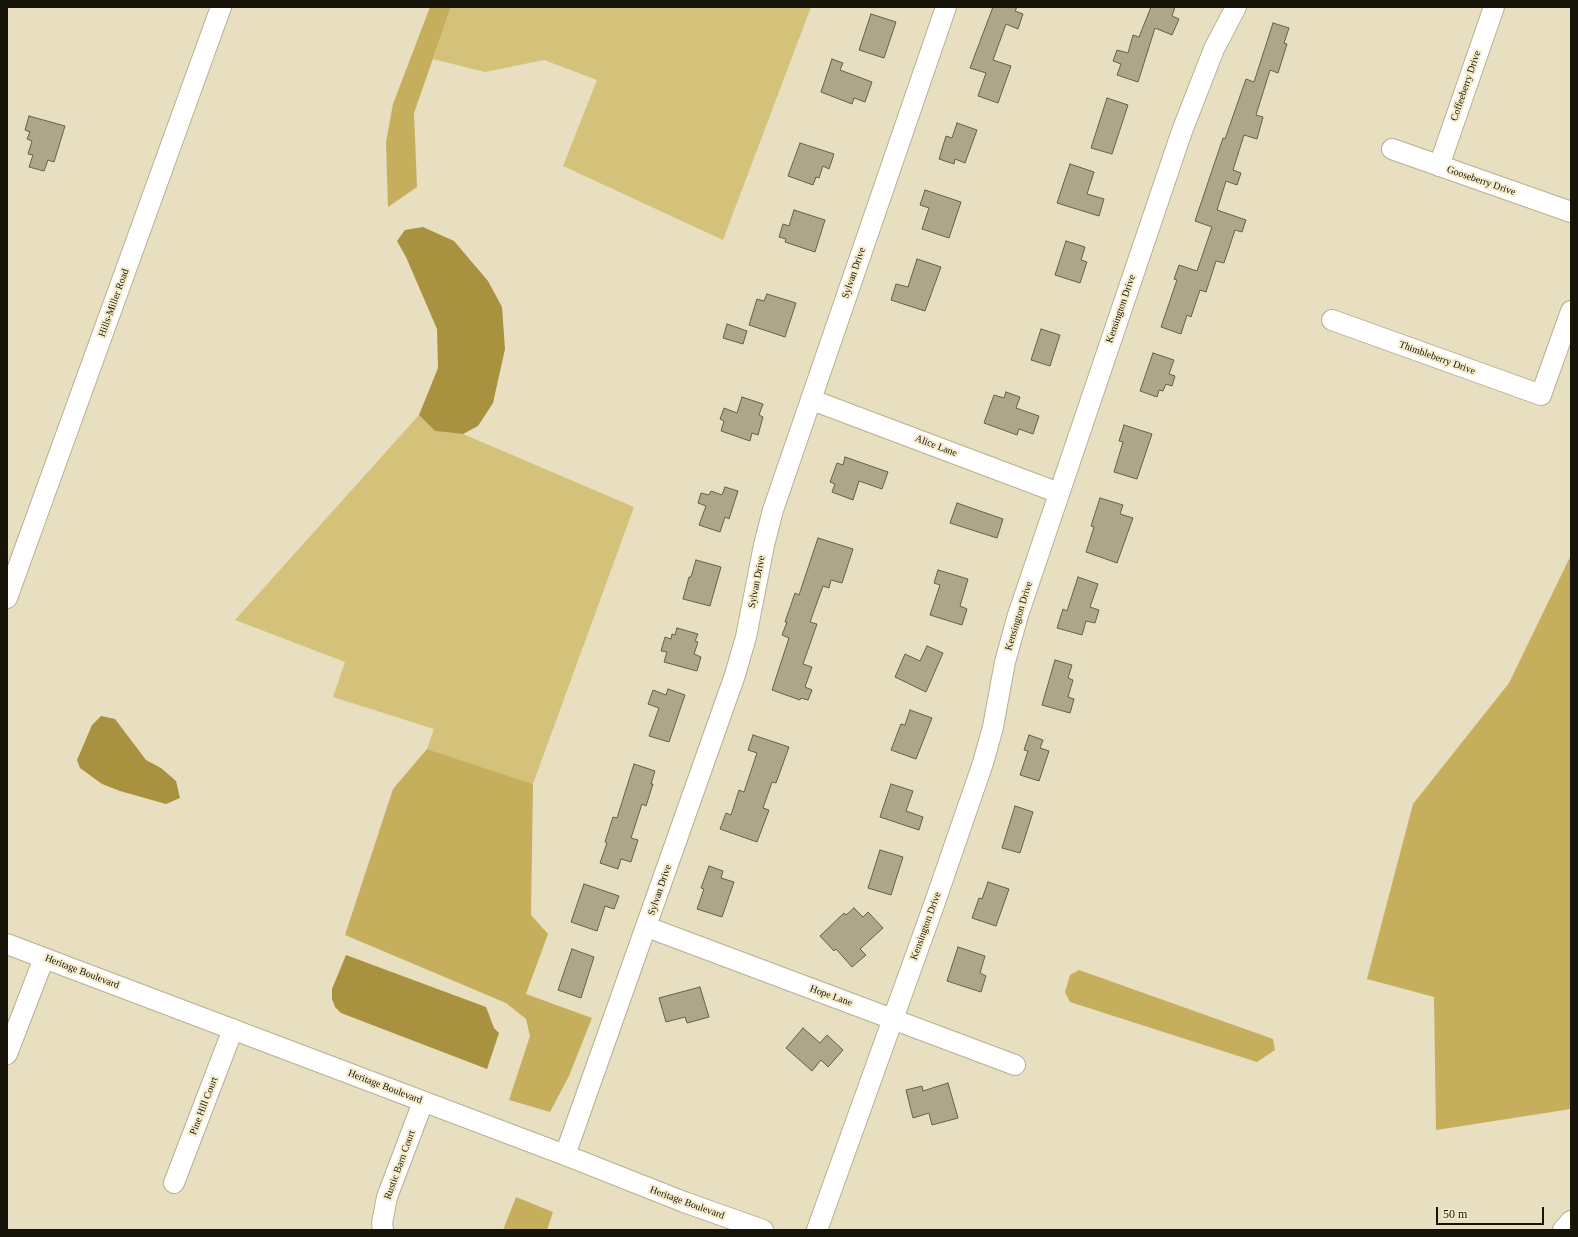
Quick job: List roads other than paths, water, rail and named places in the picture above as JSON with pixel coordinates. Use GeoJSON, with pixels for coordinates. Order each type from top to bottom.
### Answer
{"type":"FeatureCollection","features":[{"type":"Feature","properties":{"kind":"street","name":"Hills-Miller Road"},"geometry":{"type":"LineString","coordinates":[[7,598],[221,7]]}},
{"type":"Feature","properties":{"kind":"street","name":"Sylvan Drive"},"geometry":{"type":"LineString","coordinates":[[565,1155],[736,675],[746,637],[770,520],[946,7]]}},
{"type":"Feature","properties":{"kind":"street","name":"Kensington Drive"},"geometry":{"type":"LineString","coordinates":[[817,1230],[983,763],[993,727],[1005,662],[1018,615],[1186,118],[1214,49],[1236,7]]}},
{"type":"Feature","properties":{"kind":"street","name":"Coffeeberry Drive"},"geometry":{"type":"LineString","coordinates":[[1439,166],[1494,7]]}},
{"type":"Feature","properties":{"kind":"street","name":"Gooseberry Drive"},"geometry":{"type":"LineString","coordinates":[[1392,149],[1571,212]]}},
{"type":"Feature","properties":{"kind":"street","name":"Thimbleberry Drive"},"geometry":{"type":"LineString","coordinates":[[1332,320],[1541,395],[1571,311]]}},
{"type":"Feature","properties":{"kind":"street","name":"Alice Lane"},"geometry":{"type":"LineString","coordinates":[[812,400],[933,444],[1059,493]]}},
{"type":"Feature","properties":{"kind":"street","name":"Hope Lane"},"geometry":{"type":"LineString","coordinates":[[646,927],[1015,1065]]}},
{"type":"Feature","properties":{"kind":"street","name":"Heritage Boulevard"},"geometry":{"type":"LineString","coordinates":[[7,944],[565,1155],[684,1202],[762,1230]]}},
{"type":"Feature","properties":{"kind":"street"},"geometry":{"type":"LineString","coordinates":[[7,1054],[44,958]]}},
{"type":"Feature","properties":{"kind":"street","name":"Pine Hill Court"},"geometry":{"type":"LineString","coordinates":[[174,1183],[233,1029]]}},
{"type":"Feature","properties":{"kind":"street","name":"Rustic Barn Court"},"geometry":{"type":"LineString","coordinates":[[383,1230],[382,1223],[387,1197],[423,1102]]}},
{"type":"Feature","properties":{"kind":"street"},"geometry":{"type":"LineString","coordinates":[[1563,1230],[1571,1222]]}}]}
